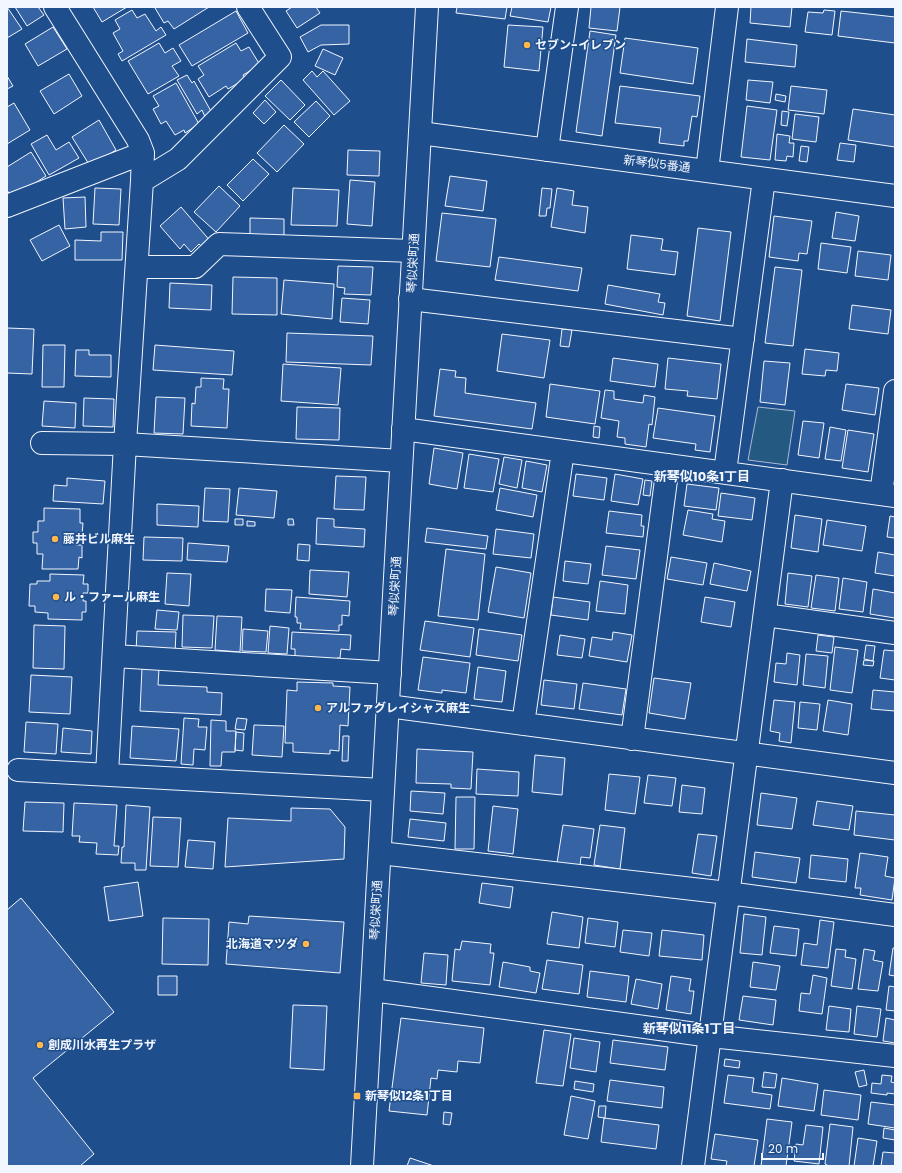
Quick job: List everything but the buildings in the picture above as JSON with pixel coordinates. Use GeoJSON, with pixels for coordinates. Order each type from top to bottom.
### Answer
{"type":"FeatureCollection","features":[{"type":"Feature","properties":{"kind":"street"},"geometry":{"type":"LineString","coordinates":[[55,7],[138,140],[143,153],[138,267],[125,444],[107,774]]}},
{"type":"Feature","properties":{"kind":"street"},"geometry":{"type":"LineString","coordinates":[[142,181],[178,159],[280,57],[248,7]]}},
{"type":"Feature","properties":{"kind":"street","name":"琴似栄町通"},"geometry":{"type":"LineString","coordinates":[[362,1166],[427,7]]}},
{"type":"Feature","properties":{"kind":"street"},"geometry":{"type":"LineString","coordinates":[[547,150],[567,7]]}},
{"type":"Feature","properties":{"kind":"street"},"geometry":{"type":"LineString","coordinates":[[707,171],[727,7]]}},
{"type":"Feature","properties":{"kind":"street","name":"新琴似5番通"},"geometry":{"type":"LineString","coordinates":[[420,134],[895,196]]}},
{"type":"Feature","properties":{"kind":"street"},"geometry":{"type":"LineString","coordinates":[[7,206],[143,153]]}},
{"type":"Feature","properties":{"kind":"street"},"geometry":{"type":"LineString","coordinates":[[725,472],[764,178]]}},
{"type":"Feature","properties":{"kind":"street"},"geometry":{"type":"LineString","coordinates":[[138,267],[195,266],[220,244],[413,251]]}},
{"type":"Feature","properties":{"kind":"street"},"geometry":{"type":"LineString","coordinates":[[410,299],[743,339]]}},
{"type":"Feature","properties":{"kind":"street"},"geometry":{"type":"LineString","coordinates":[[403,429],[888,495],[895,391]]}},
{"type":"Feature","properties":{"kind":"street"},"geometry":{"type":"LineString","coordinates":[[42,443],[125,444],[402,461]]}},
{"type":"Feature","properties":{"kind":"street"},"geometry":{"type":"LineString","coordinates":[[523,724],[563,450]]}},
{"type":"Feature","properties":{"kind":"street"},"geometry":{"type":"LineString","coordinates":[[632,739],[668,465]]}},
{"type":"Feature","properties":{"kind":"street"},"geometry":{"type":"LineString","coordinates":[[693,1166],[782,480]]}},
{"type":"Feature","properties":{"kind":"street"},"geometry":{"type":"LineString","coordinates":[[765,615],[895,633]]}},
{"type":"Feature","properties":{"kind":"street"},"geometry":{"type":"LineString","coordinates":[[114,656],[390,673]]}},
{"type":"Feature","properties":{"kind":"street"},"geometry":{"type":"LineString","coordinates":[[388,706],[895,773]]}},
{"type":"Feature","properties":{"kind":"street"},"geometry":{"type":"LineString","coordinates":[[18,770],[383,790]]}},
{"type":"Feature","properties":{"kind":"street"},"geometry":{"type":"LineString","coordinates":[[380,853],[728,893],[895,915]]}},
{"type":"Feature","properties":{"kind":"street"},"geometry":{"type":"LineString","coordinates":[[372,990],[711,1036],[895,1056]]}},
{"type":"Feature","properties":{"kind":"shaded area"},"geometry":{"type":"Polygon","coordinates":[[[758,407],[795,411],[787,465],[748,460],[758,407]]]}},
{"type":"Feature","properties":{"kind":"place","name":"セブン-イレブン"},"geometry":{"type":"Point","coordinates":[527,45]}},
{"type":"Feature","properties":{"kind":"place","name":"藤井ビル麻生"},"geometry":{"type":"Point","coordinates":[55,539]}},
{"type":"Feature","properties":{"kind":"place","name":"ル・ファール麻生"},"geometry":{"type":"Point","coordinates":[56,597]}},
{"type":"Feature","properties":{"kind":"place","name":"アルファグレイシャス麻生"},"geometry":{"type":"Point","coordinates":[318,708]}},
{"type":"Feature","properties":{"kind":"place","name":"北海道マツダ"},"geometry":{"type":"Point","coordinates":[306,944]}},
{"type":"Feature","properties":{"kind":"place","name":"創成川水再生プラザ"},"geometry":{"type":"Point","coordinates":[40,1045]}},
{"type":"Feature","properties":{"kind":"place","name":"新琴似12条1丁目"},"geometry":{"type":"Point","coordinates":[357,1096]}},
{"type":"Feature","properties":{"kind":"district","name":"新琴似10条1丁目"},"geometry":{"type":"Point","coordinates":[702,476]}},
{"type":"Feature","properties":{"kind":"district","name":"新琴似11条1丁目"},"geometry":{"type":"Point","coordinates":[689,1028]}}]}
